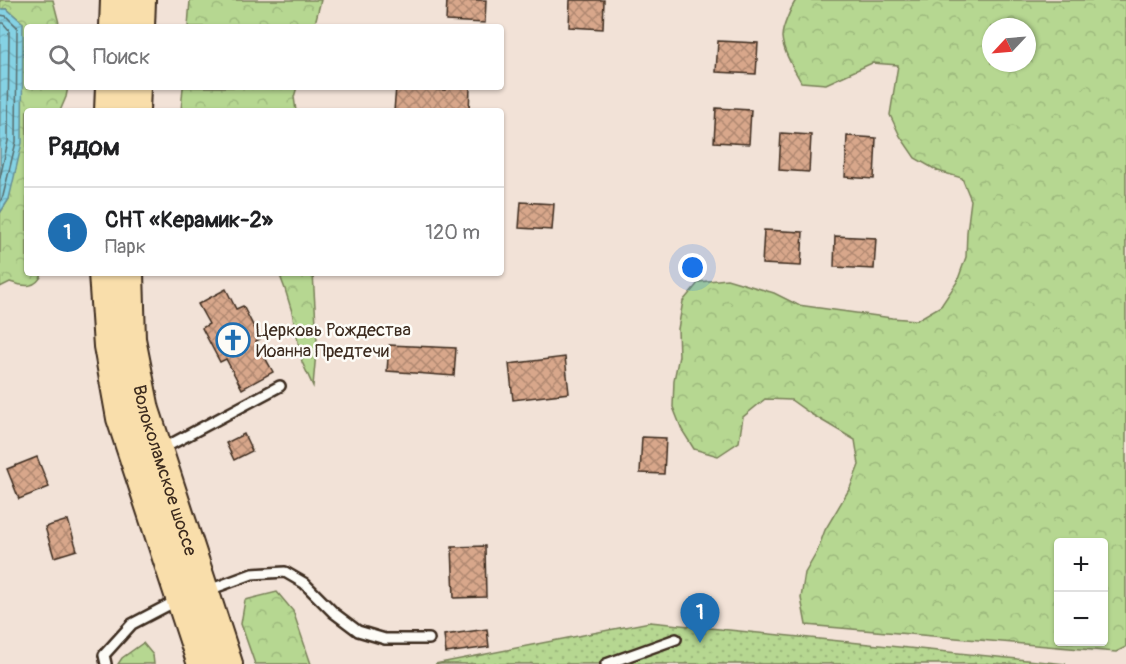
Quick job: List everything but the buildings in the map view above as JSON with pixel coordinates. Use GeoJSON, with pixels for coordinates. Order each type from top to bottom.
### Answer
{"type":"FeatureCollection","features":[{"type":"Feature","properties":{"kind":"main road"},"geometry":{"type":"LineString","coordinates":[[115,24],[116,0]]}},
{"type":"Feature","properties":{"kind":"main road"},"geometry":{"type":"LineString","coordinates":[[139,24],[140,0]]}},
{"type":"Feature","properties":{"kind":"main road"},"geometry":{"type":"LineString","coordinates":[[110,108],[111,90]]}},
{"type":"Feature","properties":{"kind":"main road"},"geometry":{"type":"LineString","coordinates":[[134,108],[135,90]]}},
{"type":"Feature","properties":{"kind":"main road","name":"Волоколамское шоссе"},"geometry":{"type":"LineString","coordinates":[[105,276],[109,346],[122,418],[193,595],[227,664]]}},
{"type":"Feature","properties":{"kind":"main road","name":"Волоколамское шоссе"},"geometry":{"type":"LineString","coordinates":[[128,276],[130,339],[144,410],[158,451],[193,595],[203,664]]}},
{"type":"Feature","properties":{"kind":"lane"},"geometry":{"type":"LineString","coordinates":[[158,451],[280,386]]}},
{"type":"Feature","properties":{"kind":"lane"},"geometry":{"type":"LineString","coordinates":[[106,664],[104,655],[132,624],[193,595],[252,574],[285,572],[304,583],[334,613],[358,631],[385,639],[429,639]]}},
{"type":"Feature","properties":{"kind":"lane"},"geometry":{"type":"LineString","coordinates":[[606,664],[676,639]]}},
{"type":"Feature","properties":{"kind":"green space"},"geometry":{"type":"Polygon","coordinates":[[[0,0],[53,0],[59,24],[24,24],[24,90],[67,90],[61,108],[24,108],[24,276],[41,276],[37,282],[25,286],[10,282],[0,287],[0,213],[9,199],[23,23],[7,9],[0,9],[0,0]]]}},
{"type":"Feature","properties":{"kind":"green space"},"geometry":{"type":"Polygon","coordinates":[[[190,0],[321,0],[315,24],[188,24],[190,0]]]}},
{"type":"Feature","properties":{"kind":"green space"},"geometry":{"type":"Polygon","coordinates":[[[796,0],[1126,0],[1126,647],[1116,652],[806,625],[801,598],[805,573],[817,552],[825,530],[850,488],[859,465],[855,440],[791,400],[765,399],[743,417],[739,442],[718,456],[694,449],[682,430],[673,407],[674,380],[679,356],[678,329],[683,301],[699,282],[727,279],[774,293],[798,305],[917,320],[941,306],[957,282],[966,257],[971,200],[962,178],[938,171],[915,158],[900,136],[890,115],[898,65],[872,63],[826,84],[801,82],[783,43],[782,33],[796,0]]]}},
{"type":"Feature","properties":{"kind":"green space"},"geometry":{"type":"Polygon","coordinates":[[[183,90],[296,90],[294,97],[296,108],[181,108],[183,90]]]}},
{"type":"Feature","properties":{"kind":"green space"},"geometry":{"type":"Polygon","coordinates":[[[280,276],[313,276],[317,341],[313,386],[302,362],[280,276]]]}},
{"type":"Feature","properties":{"kind":"green space"},"geometry":{"type":"Polygon","coordinates":[[[277,592],[293,611],[311,664],[255,664],[241,624],[245,600],[277,592]]]}},
{"type":"Feature","properties":{"kind":"green space"},"geometry":{"type":"Polygon","coordinates":[[[650,622],[1066,664],[435,664],[650,622]]]}},
{"type":"Feature","properties":{"kind":"green space"},"geometry":{"type":"Polygon","coordinates":[[[143,643],[153,655],[154,664],[118,664],[122,658],[143,643]]]}},
{"type":"Feature","properties":{"kind":"water"},"geometry":{"type":"Polygon","coordinates":[[[0,9],[7,9],[23,23],[22,143],[9,199],[0,213],[0,9]]]}},
{"type":"Feature","properties":{"kind":"place","name":"Церковь Рождества Иоанна Предтечи"},"geometry":{"type":"Point","coordinates":[233,340]}},
{"type":"Feature","properties":{"kind":"place","name":"СНТ «Керамик-2»"},"geometry":{"type":"Point","coordinates":[700,643]}}]}
